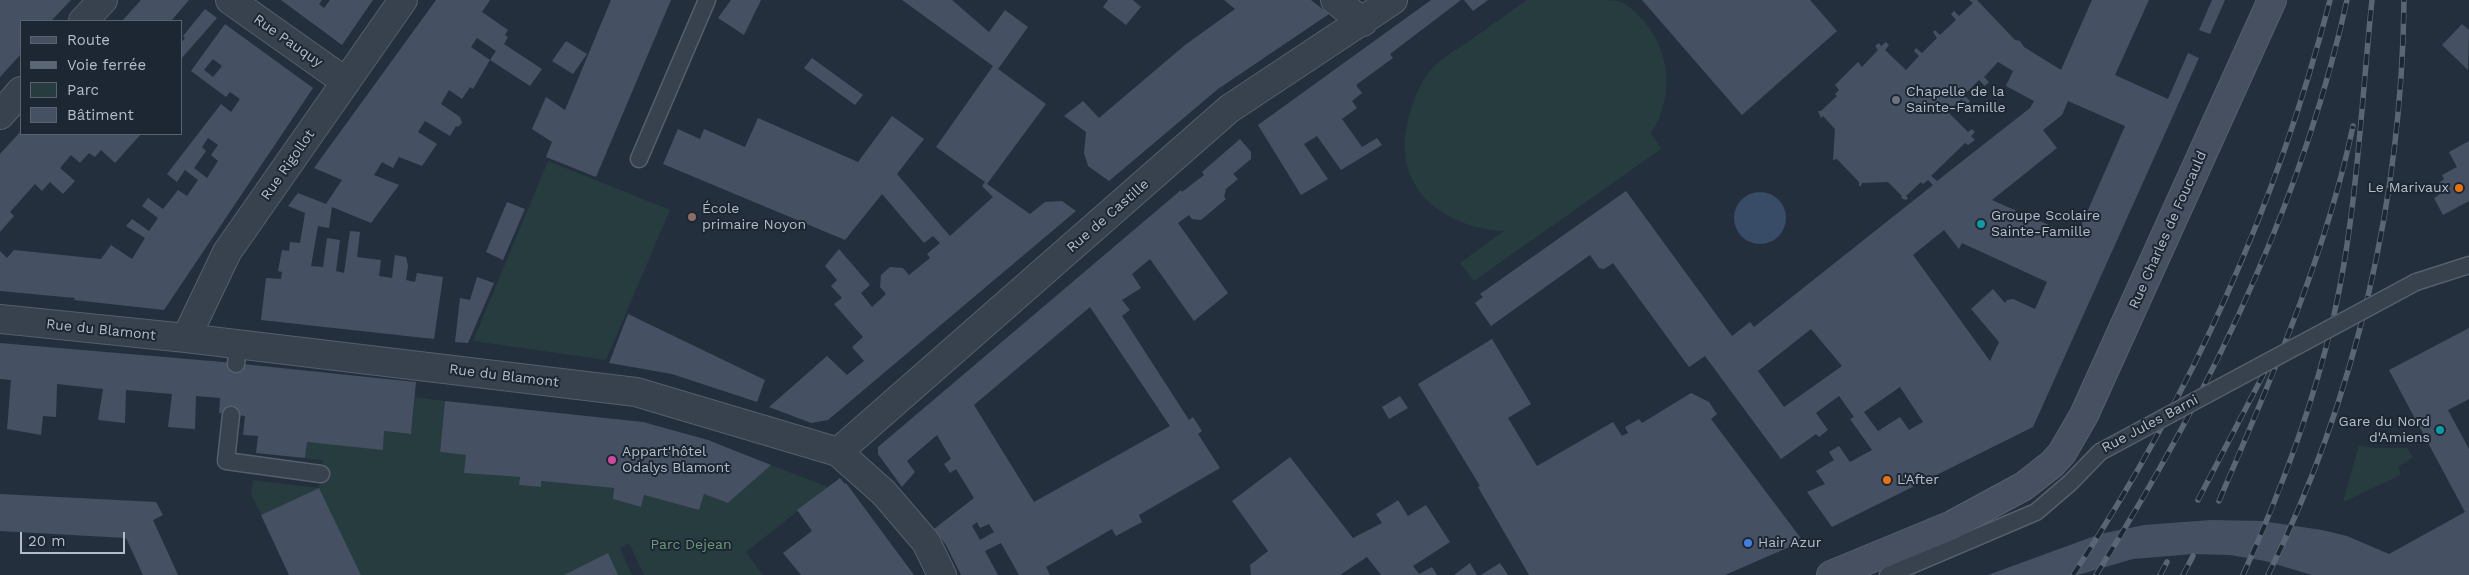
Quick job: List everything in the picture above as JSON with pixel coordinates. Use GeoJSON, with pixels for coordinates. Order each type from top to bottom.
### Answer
{"type":"FeatureCollection","features":[{"type":"Feature","properties":{"kind":"main road","name":"Rue Charles de Foucauld"},"geometry":{"type":"LineString","coordinates":[[2058,458],[2084,415],[2272,0]]}},
{"type":"Feature","properties":{"kind":"main road"},"geometry":{"type":"LineString","coordinates":[[1831,575],[1952,525],[2024,486],[2058,458]]}},
{"type":"Feature","properties":{"kind":"street"},"geometry":{"type":"LineString","coordinates":[[85,20],[102,0]]}},
{"type":"Feature","properties":{"kind":"street","name":"Rue Pauquy"},"geometry":{"type":"LineString","coordinates":[[230,0],[346,82]]}},
{"type":"Feature","properties":{"kind":"street","name":"Rue Rigollot"},"geometry":{"type":"LineString","coordinates":[[186,338],[227,252],[403,0]]}},
{"type":"Feature","properties":{"kind":"street"},"geometry":{"type":"LineString","coordinates":[[1335,0],[1363,22]]}},
{"type":"Feature","properties":{"kind":"street","name":"Rue de Castille"},"geometry":{"type":"LineString","coordinates":[[838,452],[1229,109],[1363,22],[1393,0]]}},
{"type":"Feature","properties":{"kind":"street"},"geometry":{"type":"LineString","coordinates":[[0,114],[20,92]]}},
{"type":"Feature","properties":{"kind":"street","name":"Rue du Blamont"},"geometry":{"type":"LineString","coordinates":[[0,319],[186,338],[237,354],[636,392],[838,452],[884,493],[926,542],[942,575]]}},
{"type":"Feature","properties":{"kind":"lane"},"geometry":{"type":"LineString","coordinates":[[639,158],[707,0]]}},
{"type":"Feature","properties":{"kind":"lane","name":"Rue Jules Barni"},"geometry":{"type":"LineString","coordinates":[[2058,458],[2067,459],[2100,452],[2416,282],[2469,265]]}},
{"type":"Feature","properties":{"kind":"lane"},"geometry":{"type":"LineString","coordinates":[[231,414],[226,461],[321,474]]}},
{"type":"Feature","properties":{"kind":"lane"},"geometry":{"type":"LineString","coordinates":[[1888,575],[2036,512],[2071,482],[2100,452]]}},
{"type":"Feature","properties":{"kind":"green space"},"geometry":{"type":"Polygon","coordinates":[[[1527,0],[1619,1],[1640,17],[1658,43],[1666,73],[1664,104],[1659,119],[1651,133],[1661,149],[1474,281],[1460,263],[1504,231],[1480,228],[1458,221],[1439,210],[1424,196],[1412,180],[1406,160],[1405,138],[1413,102],[1429,72],[1447,56],[1527,0]]]}},
{"type":"Feature","properties":{"kind":"green space"},"geometry":{"type":"Polygon","coordinates":[[[548,161],[670,210],[606,360],[473,341],[548,161]]]}},
{"type":"Feature","properties":{"kind":"green space","name":"Parc Dejean"},"geometry":{"type":"Polygon","coordinates":[[[415,397],[445,401],[440,452],[466,455],[465,473],[520,477],[519,485],[541,487],[541,481],[614,488],[613,499],[641,507],[644,495],[699,510],[704,494],[728,503],[771,465],[828,487],[746,552],[763,575],[644,575],[629,543],[620,548],[632,575],[361,575],[319,488],[323,460],[305,458],[307,442],[383,449],[384,431],[411,434],[415,397]]]}},
{"type":"Feature","properties":{"kind":"green space"},"geometry":{"type":"Polygon","coordinates":[[[2359,445],[2372,448],[2407,448],[2413,457],[2398,467],[2401,475],[2343,502],[2359,445]]]}},
{"type":"Feature","properties":{"kind":"green space"},"geometry":{"type":"Polygon","coordinates":[[[253,480],[319,488],[261,515],[251,494],[253,480]]]}},
{"type":"Feature","properties":{"kind":"water"},"geometry":{"type":"Polygon","coordinates":[[[1760,192],[1770,194],[1778,200],[1784,208],[1786,218],[1784,228],[1778,236],[1770,242],[1760,244],[1750,242],[1742,236],[1736,228],[1734,218],[1736,208],[1742,200],[1750,194],[1760,192]]]}},
{"type":"Feature","properties":{"kind":"building"},"geometry":{"type":"Polygon","coordinates":[[[0,0],[71,0],[52,20],[20,20],[20,55],[0,77],[0,0]]]}},
{"type":"Feature","properties":{"kind":"building"},"geometry":{"type":"Polygon","coordinates":[[[141,0],[189,0],[172,20],[123,20],[141,0]]]}},
{"type":"Feature","properties":{"kind":"building"},"geometry":{"type":"Polygon","coordinates":[[[281,0],[322,0],[319,4],[324,8],[330,0],[373,0],[342,45],[281,0]]]}},
{"type":"Feature","properties":{"kind":"building"},"geometry":{"type":"Polygon","coordinates":[[[436,0],[490,0],[482,12],[508,30],[505,35],[508,37],[504,44],[542,69],[530,86],[490,60],[473,89],[470,87],[462,99],[449,90],[441,104],[460,117],[462,123],[458,127],[456,126],[450,136],[425,121],[418,132],[437,144],[422,166],[399,157],[393,168],[382,162],[374,175],[399,185],[371,223],[332,207],[329,228],[318,226],[311,266],[323,267],[327,238],[340,240],[336,271],[344,273],[350,231],[360,232],[357,257],[381,260],[379,276],[392,278],[395,255],[406,257],[408,266],[406,280],[415,282],[417,273],[443,277],[434,339],[261,320],[266,278],[281,279],[282,272],[278,271],[282,250],[289,251],[290,242],[300,243],[305,213],[288,206],[298,193],[326,204],[342,180],[314,168],[436,0]],[[477,38],[471,47],[490,60],[496,51],[477,38]]]}},
{"type":"Feature","properties":{"kind":"building"},"geometry":{"type":"Polygon","coordinates":[[[611,0],[671,0],[596,177],[546,157],[552,142],[532,129],[546,97],[565,110],[611,0]]]}},
{"type":"Feature","properties":{"kind":"building"},"geometry":{"type":"Polygon","coordinates":[[[731,0],[761,0],[744,35],[718,18],[731,0]]]}},
{"type":"Feature","properties":{"kind":"building"},"geometry":{"type":"Polygon","coordinates":[[[902,0],[952,0],[989,32],[1005,10],[1028,27],[998,69],[1046,104],[987,184],[1030,214],[1045,202],[1062,201],[1076,211],[828,420],[811,423],[769,407],[827,356],[847,375],[864,361],[852,347],[863,337],[834,304],[842,298],[831,286],[837,280],[825,266],[839,249],[870,285],[861,293],[872,307],[886,294],[880,287],[881,275],[890,267],[903,268],[909,275],[930,258],[927,254],[940,243],[933,236],[924,243],[882,194],[845,240],[663,164],[678,129],[700,139],[704,129],[745,147],[758,118],[858,162],[892,116],[924,139],[897,174],[950,236],[993,197],[982,186],[985,182],[936,147],[993,66],[902,0]]]}},
{"type":"Feature","properties":{"kind":"building"},"geometry":{"type":"Polygon","coordinates":[[[1108,0],[1133,0],[1141,7],[1126,25],[1103,7],[1108,0]]]}},
{"type":"Feature","properties":{"kind":"building"},"geometry":{"type":"Polygon","coordinates":[[[1224,0],[1311,0],[1329,14],[1218,89],[1109,181],[1088,166],[1084,153],[1086,132],[1064,116],[1083,101],[1099,118],[1185,45],[1235,9],[1224,0]]]}},
{"type":"Feature","properties":{"kind":"building"},"geometry":{"type":"Polygon","coordinates":[[[1431,0],[1461,0],[1390,54],[1393,58],[1356,85],[1362,93],[1352,101],[1357,108],[1342,119],[1362,147],[1377,138],[1382,145],[1341,170],[1317,136],[1304,144],[1328,179],[1301,195],[1258,125],[1431,0]]]}},
{"type":"Feature","properties":{"kind":"building"},"geometry":{"type":"Polygon","coordinates":[[[1464,0],[1488,0],[1473,11],[1464,0]]]}},
{"type":"Feature","properties":{"kind":"building"},"geometry":{"type":"Polygon","coordinates":[[[1642,0],[1810,0],[1837,31],[1742,115],[1642,0]]]}},
{"type":"Feature","properties":{"kind":"building"},"geometry":{"type":"Polygon","coordinates":[[[1969,0],[1977,0],[2015,40],[2020,41],[2024,47],[2061,70],[2092,0],[2149,0],[2115,75],[2168,99],[2188,53],[2199,58],[2033,427],[1832,527],[1807,492],[1825,484],[1816,471],[1834,460],[1829,452],[1839,446],[1850,462],[1872,450],[1850,419],[1854,417],[1839,396],[1816,413],[1828,430],[1819,437],[1816,434],[1781,459],[1705,356],[1689,367],[1613,263],[1604,269],[1599,268],[1590,255],[1491,326],[1475,303],[1483,297],[1480,294],[1626,191],[1732,336],[1750,322],[1754,327],[1933,185],[1928,180],[1923,184],[1921,182],[1906,196],[1908,198],[1906,200],[1901,198],[1902,196],[1888,182],[1862,183],[1859,186],[1859,182],[1837,159],[1833,160],[1835,129],[1823,116],[1821,118],[1818,111],[1821,111],[1837,96],[1835,94],[1839,90],[1835,85],[1858,62],[1862,67],[1878,50],[1875,46],[1879,43],[1881,46],[1886,42],[1889,45],[1885,50],[1906,70],[1919,56],[1914,51],[1916,48],[1922,53],[1937,38],[1933,32],[1935,30],[1940,35],[1956,20],[1951,14],[1954,11],[1959,16],[1973,3],[1969,0]],[[1998,62],[1984,77],[1989,82],[1985,86],[1979,80],[1964,95],[1970,101],[1967,105],[1961,99],[1948,112],[1968,132],[1972,129],[1975,132],[1971,136],[1975,140],[1968,145],[1965,143],[1931,176],[1937,181],[2030,108],[2034,101],[2006,86],[2013,71],[1998,62]],[[2068,101],[2062,115],[2043,130],[2057,148],[1992,200],[2076,237],[2125,126],[2068,101]],[[1944,230],[1913,255],[1990,361],[1999,342],[1971,309],[1993,289],[2005,303],[2007,300],[2013,299],[2035,309],[2047,282],[1962,243],[1959,249],[1944,230]],[[1811,329],[1758,371],[1784,407],[1842,366],[1811,329]],[[1900,387],[1864,412],[1878,431],[1900,417],[1909,430],[1923,422],[1900,387]]]}},
{"type":"Feature","properties":{"kind":"building"},"geometry":{"type":"Polygon","coordinates":[[[2212,0],[2225,0],[2210,34],[2199,30],[2212,0]]]}},
{"type":"Feature","properties":{"kind":"building"},"geometry":{"type":"Polygon","coordinates":[[[205,9],[217,18],[182,58],[182,42],[185,38],[183,36],[205,9]]]}},
{"type":"Feature","properties":{"kind":"building"},"geometry":{"type":"Polygon","coordinates":[[[225,24],[313,88],[164,310],[74,300],[75,298],[0,291],[0,251],[7,258],[14,250],[101,259],[111,245],[132,259],[145,238],[126,226],[132,219],[149,231],[158,218],[142,206],[148,198],[163,209],[178,190],[187,196],[198,180],[185,170],[177,182],[167,174],[221,104],[231,112],[240,99],[230,92],[226,97],[191,71],[225,24]],[[213,59],[204,70],[213,77],[222,66],[213,59]],[[208,138],[202,147],[206,151],[194,168],[207,178],[218,161],[211,155],[218,145],[208,138]]]}},
{"type":"Feature","properties":{"kind":"building"},"geometry":{"type":"Polygon","coordinates":[[[2462,24],[2469,30],[2468,70],[2442,45],[2462,24]]]}},
{"type":"Feature","properties":{"kind":"building"},"geometry":{"type":"Polygon","coordinates":[[[566,41],[587,54],[573,74],[552,61],[566,41]]]}},
{"type":"Feature","properties":{"kind":"building"},"geometry":{"type":"Polygon","coordinates":[[[812,58],[863,95],[855,105],[804,68],[812,58]]]}},
{"type":"Feature","properties":{"kind":"building"},"geometry":{"type":"Polygon","coordinates":[[[20,132],[20,135],[140,135],[115,163],[101,150],[95,157],[89,153],[80,163],[71,155],[60,168],[75,181],[63,194],[50,182],[42,191],[35,184],[10,212],[14,216],[0,232],[0,154],[20,132]]]}},
{"type":"Feature","properties":{"kind":"building"},"geometry":{"type":"Polygon","coordinates":[[[1240,139],[1251,152],[1251,159],[1233,174],[1238,179],[1226,189],[1224,197],[1226,199],[1201,220],[1192,219],[1189,215],[1178,223],[1228,293],[1194,321],[1150,259],[1132,274],[1141,288],[1122,300],[1130,310],[1122,316],[1189,420],[1193,417],[1202,431],[1198,434],[1220,468],[1139,515],[1142,522],[1116,536],[1112,529],[1046,567],[1050,575],[1019,575],[1001,543],[985,551],[998,575],[961,575],[946,545],[934,529],[974,498],[956,469],[950,473],[944,464],[951,459],[937,435],[907,461],[915,472],[902,487],[878,454],[878,447],[1181,190],[1182,192],[1204,175],[1202,172],[1240,139]],[[1090,307],[974,405],[1034,502],[1170,426],[1090,307]],[[977,522],[972,526],[980,540],[994,532],[989,524],[980,528],[977,522]]]}},
{"type":"Feature","properties":{"kind":"building"},"geometry":{"type":"Polygon","coordinates":[[[2469,141],[2469,201],[2443,215],[2434,198],[2439,195],[2436,189],[2444,179],[2442,175],[2457,167],[2449,152],[2469,141]]]}},
{"type":"Feature","properties":{"kind":"building"},"geometry":{"type":"Polygon","coordinates":[[[507,202],[525,209],[503,260],[486,252],[507,202]]]}},
{"type":"Feature","properties":{"kind":"building"},"geometry":{"type":"Polygon","coordinates":[[[477,277],[494,283],[468,343],[455,342],[460,298],[470,300],[477,277]]]}},
{"type":"Feature","properties":{"kind":"building"},"geometry":{"type":"Polygon","coordinates":[[[628,314],[765,380],[757,402],[672,374],[609,363],[628,314]]]}},
{"type":"Feature","properties":{"kind":"building"},"geometry":{"type":"Polygon","coordinates":[[[2469,328],[2469,399],[2448,410],[2469,449],[2469,575],[2312,575],[2265,561],[2230,555],[2193,554],[2133,559],[2078,575],[1988,575],[2100,534],[2144,525],[2211,520],[2262,521],[2322,530],[2347,536],[2389,554],[2465,512],[2389,370],[2469,328]]]}},
{"type":"Feature","properties":{"kind":"building"},"geometry":{"type":"Polygon","coordinates":[[[1492,339],[1531,404],[1508,418],[1537,466],[1613,422],[1622,436],[1628,433],[1625,427],[1639,419],[1642,423],[1691,393],[1709,402],[1717,414],[1711,419],[1803,541],[1725,575],[1529,575],[1478,487],[1480,486],[1418,384],[1492,339]]]}},
{"type":"Feature","properties":{"kind":"building"},"geometry":{"type":"Polygon","coordinates":[[[0,343],[223,362],[416,382],[411,434],[384,431],[383,450],[307,442],[305,458],[256,453],[258,436],[243,435],[245,416],[219,413],[220,398],[196,396],[195,429],[168,427],[172,394],[126,390],[125,423],[98,420],[103,389],[57,384],[56,417],[43,416],[41,435],[7,429],[11,380],[0,379],[0,343]]]}},
{"type":"Feature","properties":{"kind":"building"},"geometry":{"type":"Polygon","coordinates":[[[1400,396],[1408,408],[1389,419],[1382,407],[1400,396]]]}},
{"type":"Feature","properties":{"kind":"building","name":"Appart'hôtel Odalys Blamont"},"geometry":{"type":"Polygon","coordinates":[[[445,401],[643,422],[708,440],[771,465],[728,503],[704,494],[699,510],[644,495],[641,507],[613,499],[614,488],[541,481],[541,487],[519,485],[520,477],[464,473],[466,455],[440,452],[445,401]]]}},
{"type":"Feature","properties":{"kind":"building"},"geometry":{"type":"Polygon","coordinates":[[[1290,457],[1353,538],[1382,523],[1376,514],[1398,500],[1408,516],[1426,505],[1450,542],[1413,566],[1419,574],[1432,567],[1437,575],[1381,575],[1367,557],[1340,575],[1251,575],[1250,565],[1268,551],[1232,501],[1290,457]]]}},
{"type":"Feature","properties":{"kind":"building"},"geometry":{"type":"Polygon","coordinates":[[[840,478],[846,483],[914,575],[801,575],[783,553],[812,531],[797,510],[840,478]]]}},
{"type":"Feature","properties":{"kind":"building"},"geometry":{"type":"Polygon","coordinates":[[[319,488],[361,575],[289,575],[261,515],[319,488]]]}},
{"type":"Feature","properties":{"kind":"building"},"geometry":{"type":"Polygon","coordinates":[[[0,494],[156,502],[163,515],[153,520],[178,575],[143,575],[126,538],[0,531],[0,494]]]}},
{"type":"Feature","properties":{"kind":"building"},"geometry":{"type":"Polygon","coordinates":[[[608,553],[618,575],[564,575],[608,553]]]}},
{"type":"Feature","properties":{"kind":"building"},"geometry":{"type":"Polygon","coordinates":[[[1470,563],[1477,575],[1454,575],[1470,563]]]}},
{"type":"Feature","properties":{"kind":"building"},"geometry":{"type":"Polygon","coordinates":[[[1500,563],[1508,575],[1481,575],[1500,563]]]}},
{"type":"Feature","properties":{"kind":"railway"},"geometry":{"type":"LineString","coordinates":[[2073,575],[2155,440],[2225,298],[2256,225],[2284,151],[2330,0]]}},
{"type":"Feature","properties":{"kind":"railway"},"geometry":{"type":"LineString","coordinates":[[2096,575],[2176,440],[2246,298],[2277,225],[2304,151],[2328,76],[2347,0]]}},
{"type":"Feature","properties":{"kind":"railway"},"geometry":{"type":"LineString","coordinates":[[2243,575],[2270,513],[2294,449],[2316,385],[2333,319],[2348,240],[2353,200],[2372,0]]}},
{"type":"Feature","properties":{"kind":"railway"},"geometry":{"type":"LineString","coordinates":[[2268,575],[2299,507],[2326,438],[2349,367],[2368,295],[2383,222],[2394,148],[2401,74],[2404,0]]}},
{"type":"Feature","properties":{"kind":"railway"},"geometry":{"type":"LineString","coordinates":[[2219,501],[2277,364],[2312,270],[2342,174],[2353,126]]}},
{"type":"Feature","properties":{"kind":"railway"},"geometry":{"type":"LineString","coordinates":[[2198,500],[2273,356]]}},
{"type":"Feature","properties":{"kind":"railway"},"geometry":{"type":"LineString","coordinates":[[2183,575],[2193,556]]}},
{"type":"Feature","properties":{"kind":"railway"},"geometry":{"type":"LineString","coordinates":[[2160,575],[2167,562]]}},
{"type":"Feature","properties":{"kind":"place","name":"Chapelle de la Sainte-Famille"},"geometry":{"type":"Point","coordinates":[1896,100]}},
{"type":"Feature","properties":{"kind":"place","name":"Le Marivaux"},"geometry":{"type":"Point","coordinates":[2459,188]}},
{"type":"Feature","properties":{"kind":"place","name":"École primaire Noyon"},"geometry":{"type":"Point","coordinates":[692,217]}},
{"type":"Feature","properties":{"kind":"place","name":"Groupe Scolaire Sainte-Famille"},"geometry":{"type":"Point","coordinates":[1981,224]}},
{"type":"Feature","properties":{"kind":"place","name":"Gare du Nord d'Amiens"},"geometry":{"type":"Point","coordinates":[2440,430]}},
{"type":"Feature","properties":{"kind":"place","name":"Appart'hôtel Odalys Blamont"},"geometry":{"type":"Point","coordinates":[612,460]}},
{"type":"Feature","properties":{"kind":"place","name":"L'After"},"geometry":{"type":"Point","coordinates":[1887,480]}},
{"type":"Feature","properties":{"kind":"place","name":"Hair Azur"},"geometry":{"type":"Point","coordinates":[1748,543]}}]}
